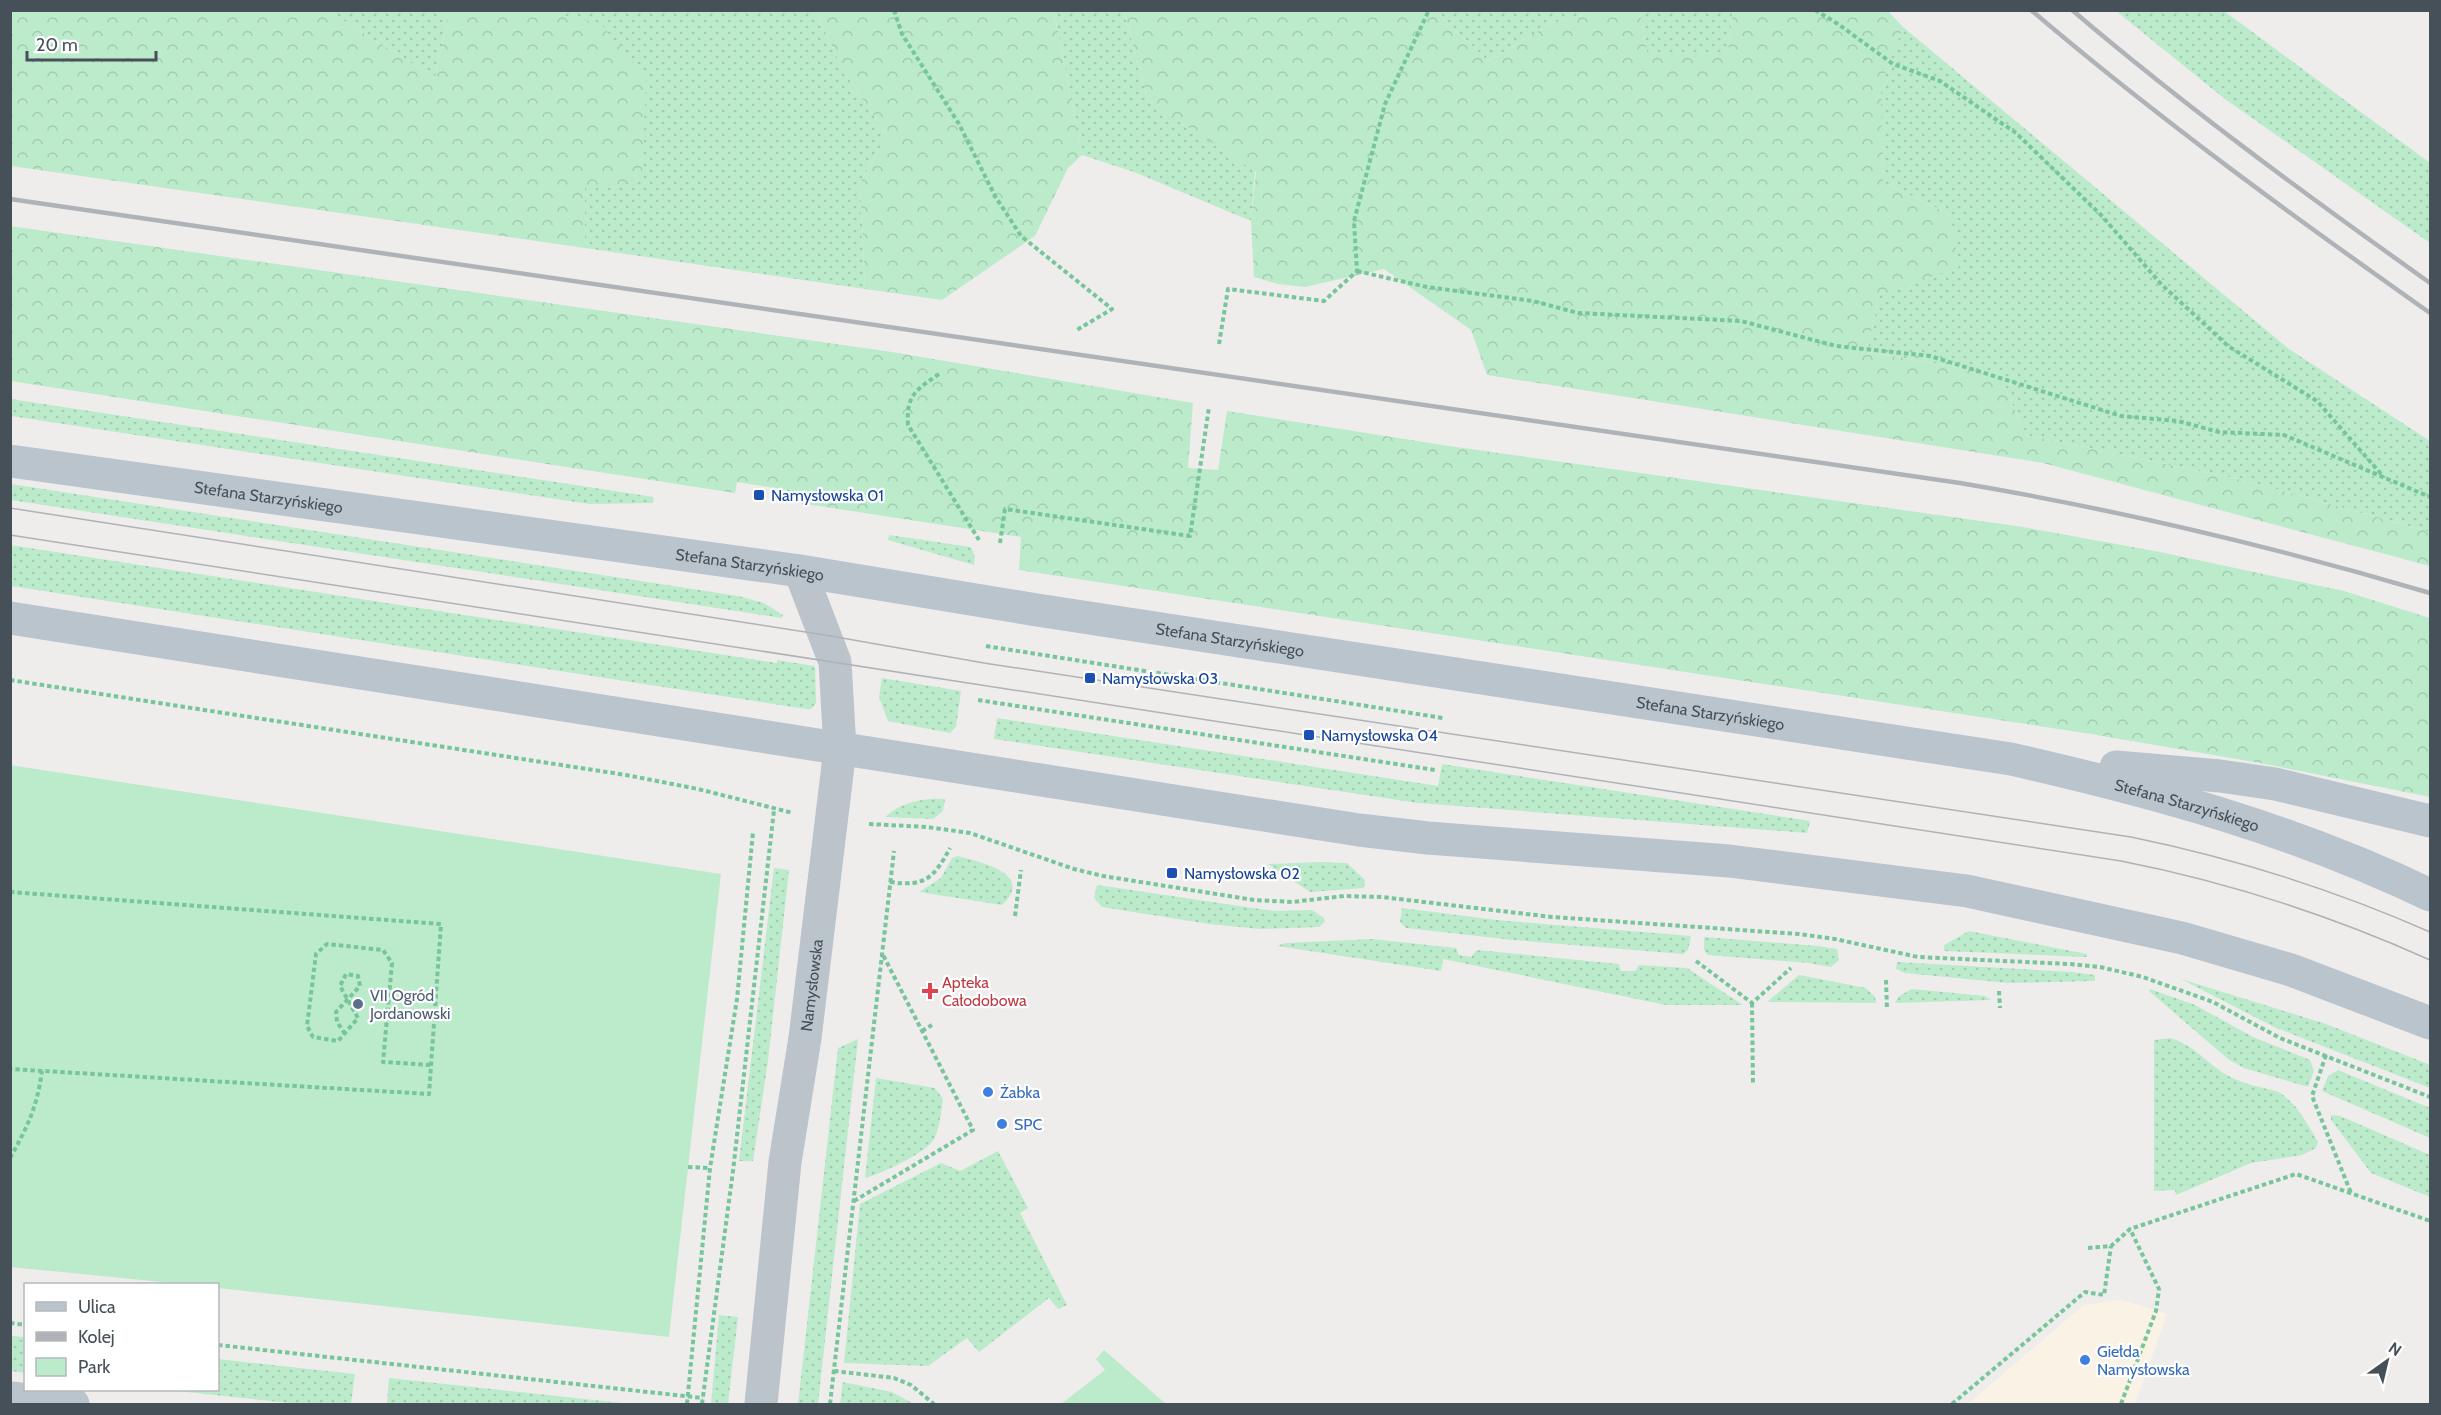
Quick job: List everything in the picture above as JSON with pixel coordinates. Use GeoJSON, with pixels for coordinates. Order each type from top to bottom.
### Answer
{"type":"FeatureCollection","features":[{"type":"Feature","properties":{"kind":"main road","name":"Stefana Starzyńskiego"},"geometry":{"type":"LineString","coordinates":[[10,461],[800,571],[2011,759],[2114,782],[2207,808],[2290,835],[2430,895]]}},
{"type":"Feature","properties":{"kind":"main road"},"geometry":{"type":"LineString","coordinates":[[10,618],[1359,830],[1428,838],[1729,861],[1967,891],[2182,938],[2291,970],[2430,1023]]}},
{"type":"Feature","properties":{"kind":"main road"},"geometry":{"type":"LineString","coordinates":[[2011,759],[2220,776],[2275,784],[2430,821]]}},
{"type":"Feature","properties":{"kind":"street","name":"Namysłowska"},"geometry":{"type":"LineString","coordinates":[[761,1404],[785,1162],[805,1038],[840,749],[835,662],[800,571]]}},
{"type":"Feature","properties":{"kind":"street"},"geometry":{"type":"LineString","coordinates":[[10,1398],[73,1404]]}},
{"type":"Feature","properties":{"kind":"path"},"geometry":{"type":"LineString","coordinates":[[894,10],[902,34],[959,124],[995,196],[1022,236],[1112,309],[1075,331]]}},
{"type":"Feature","properties":{"kind":"path"},"geometry":{"type":"LineString","coordinates":[[1357,271],[1354,221],[1385,104],[1429,10]]}},
{"type":"Feature","properties":{"kind":"path"},"geometry":{"type":"LineString","coordinates":[[1815,10],[1893,64],[1940,81],[2016,133],[2102,216],[2169,292],[2228,346],[2317,401],[2384,478]]}},
{"type":"Feature","properties":{"kind":"path"},"geometry":{"type":"LineString","coordinates":[[1219,344],[1228,289],[1324,301],[1357,271]]}},
{"type":"Feature","properties":{"kind":"path"},"geometry":{"type":"LineString","coordinates":[[1357,271],[1426,287],[1533,301],[1578,313],[1741,321],[1836,346],[1930,356],[2121,416],[2178,421],[2219,432],[2284,435],[2430,497]]}},
{"type":"Feature","properties":{"kind":"path"},"geometry":{"type":"LineString","coordinates":[[939,374],[918,388],[906,406],[908,425],[979,540]]}},
{"type":"Feature","properties":{"kind":"path"},"geometry":{"type":"LineString","coordinates":[[1000,543],[1005,509],[1190,536],[1209,406]]}},
{"type":"Feature","properties":{"kind":"path"},"geometry":{"type":"LineString","coordinates":[[986,646],[1443,718]]}},
{"type":"Feature","properties":{"kind":"path"},"geometry":{"type":"LineString","coordinates":[[10,680],[626,775],[698,789],[774,810],[796,813]]}},
{"type":"Feature","properties":{"kind":"path"},"geometry":{"type":"LineString","coordinates":[[978,700],[1435,770]]}},
{"type":"Feature","properties":{"kind":"path"},"geometry":{"type":"LineString","coordinates":[[702,1404],[733,1170],[774,810]]}},
{"type":"Feature","properties":{"kind":"path"},"geometry":{"type":"LineString","coordinates":[[867,824],[927,827],[970,833],[1074,869],[1103,876],[1254,900],[1292,902],[1344,896],[1382,897],[1552,917],[1799,934],[1835,939],[1918,957],[2100,967],[2179,988],[2213,1002],[2280,1038],[2430,1097]]}},
{"type":"Feature","properties":{"kind":"path"},"geometry":{"type":"LineString","coordinates":[[687,1404],[710,1168],[737,999],[753,832]]}},
{"type":"Feature","properties":{"kind":"path"},"geometry":{"type":"LineString","coordinates":[[890,882],[912,885],[923,880],[934,873],[950,848]]}},
{"type":"Feature","properties":{"kind":"path"},"geometry":{"type":"LineString","coordinates":[[830,1404],[894,850]]}},
{"type":"Feature","properties":{"kind":"path"},"geometry":{"type":"LineString","coordinates":[[1015,916],[1021,870]]}},
{"type":"Feature","properties":{"kind":"path"},"geometry":{"type":"LineString","coordinates":[[10,892],[441,924],[429,1094],[10,1069]]}},
{"type":"Feature","properties":{"kind":"path"},"geometry":{"type":"LineString","coordinates":[[345,1034],[337,1022],[336,1012],[348,1001],[360,986],[358,976],[346,974],[340,986],[348,1001],[358,1018],[345,1034],[338,1041],[313,1036],[307,1026],[316,954],[327,944],[383,950],[392,963],[383,1062],[431,1065]]}},
{"type":"Feature","properties":{"kind":"path"},"geometry":{"type":"LineString","coordinates":[[853,1201],[973,1130],[881,951]]}},
{"type":"Feature","properties":{"kind":"path"},"geometry":{"type":"LineString","coordinates":[[1696,961],[1752,1004]]}},
{"type":"Feature","properties":{"kind":"path"},"geometry":{"type":"LineString","coordinates":[[1753,1085],[1752,1004],[1791,968]]}},
{"type":"Feature","properties":{"kind":"path"},"geometry":{"type":"LineString","coordinates":[[1886,980],[1887,1010]]}},
{"type":"Feature","properties":{"kind":"path"},"geometry":{"type":"LineString","coordinates":[[1999,991],[2000,1008]]}},
{"type":"Feature","properties":{"kind":"path"},"geometry":{"type":"LineString","coordinates":[[388,1015],[434,1019]]}},
{"type":"Feature","properties":{"kind":"path"},"geometry":{"type":"LineString","coordinates":[[922,1031],[932,1025]]}},
{"type":"Feature","properties":{"kind":"path"},"geometry":{"type":"LineString","coordinates":[[2326,1055],[2313,1096],[2351,1193]]}},
{"type":"Feature","properties":{"kind":"path"},"geometry":{"type":"LineString","coordinates":[[10,1158],[26,1129],[38,1100],[42,1071]]}},
{"type":"Feature","properties":{"kind":"path"},"geometry":{"type":"LineString","coordinates":[[688,1167],[710,1168]]}},
{"type":"Feature","properties":{"kind":"path"},"geometry":{"type":"LineString","coordinates":[[1952,1404],[2085,1292],[2104,1295],[2111,1246],[2130,1228],[2296,1174],[2430,1221]]}},
{"type":"Feature","properties":{"kind":"path"},"geometry":{"type":"LineString","coordinates":[[2121,1404],[2156,1311],[2159,1289],[2130,1228]]}},
{"type":"Feature","properties":{"kind":"path"},"geometry":{"type":"LineString","coordinates":[[2088,1248],[2111,1246]]}},
{"type":"Feature","properties":{"kind":"path"},"geometry":{"type":"LineString","coordinates":[[219,1346],[703,1398]]}},
{"type":"Feature","properties":{"kind":"path"},"geometry":{"type":"LineString","coordinates":[[834,1371],[894,1378],[911,1385],[934,1404]]}},
{"type":"Feature","properties":{"kind":"shaded area","name":"Giełda Namysłowska"},"geometry":{"type":"Polygon","coordinates":[[[2121,1300],[2167,1314],[2135,1404],[1968,1404],[2084,1305],[2121,1300]]]}},
{"type":"Feature","properties":{"kind":"green space"},"geometry":{"type":"Polygon","coordinates":[[[11,10],[328,11],[435,78],[447,21],[444,11],[547,11],[601,24],[646,78],[642,181],[585,188],[585,248],[11,166],[11,10]]]}},
{"type":"Feature","properties":{"kind":"green space"},"geometry":{"type":"Polygon","coordinates":[[[328,11],[444,11],[447,21],[435,78],[328,11]]]}},
{"type":"Feature","properties":{"kind":"green space"},"geometry":{"type":"Polygon","coordinates":[[[547,11],[815,11],[845,73],[887,136],[860,183],[865,289],[585,248],[585,188],[547,11]]]}},
{"type":"Feature","properties":{"kind":"green space"},"geometry":{"type":"Polygon","coordinates":[[[815,11],[1054,11],[1082,155],[1068,168],[1035,236],[942,300],[865,289],[860,183],[887,136],[845,73],[815,11]]]}},
{"type":"Feature","properties":{"kind":"green space"},"geometry":{"type":"Polygon","coordinates":[[[1054,11],[1124,11],[1148,101],[1255,171],[1251,221],[1134,172],[1082,155],[1054,11]]]}},
{"type":"Feature","properties":{"kind":"green space"},"geometry":{"type":"Polygon","coordinates":[[[1124,11],[1435,11],[1488,61],[1552,23],[1597,11],[1640,11],[1647,52],[1728,52],[1733,11],[1888,11],[1903,27],[1881,85],[1883,182],[1951,215],[1959,267],[1879,295],[1867,352],[1999,374],[2026,435],[2243,480],[2430,532],[2430,566],[2043,463],[1487,375],[1471,330],[1384,269],[1305,287],[1278,284],[1254,277],[1251,221],[1256,172],[1148,101],[1124,11]]]}},
{"type":"Feature","properties":{"kind":"green space"},"geometry":{"type":"Polygon","coordinates":[[[1435,11],[1597,11],[1552,23],[1488,61],[1435,11]]]}},
{"type":"Feature","properties":{"kind":"green space"},"geometry":{"type":"Polygon","coordinates":[[[1640,11],[1733,11],[1728,52],[1647,52],[1640,11]]]}},
{"type":"Feature","properties":{"kind":"green space"},"geometry":{"type":"Polygon","coordinates":[[[2116,11],[2224,11],[2430,163],[2430,243],[2225,99],[2116,11]]]}},
{"type":"Feature","properties":{"kind":"green space"},"geometry":{"type":"Polygon","coordinates":[[[1903,27],[2289,349],[2430,441],[2430,532],[2243,480],[2026,435],[1999,374],[1867,352],[1879,295],[1951,215],[1883,182],[1880,85],[1903,27]]]}},
{"type":"Feature","properties":{"kind":"green space"},"geometry":{"type":"Polygon","coordinates":[[[10,226],[892,352],[1193,403],[1188,468],[1218,470],[1227,411],[1449,446],[2023,527],[2160,552],[2344,591],[2430,618],[2430,797],[2260,763],[2091,734],[1019,570],[1021,537],[786,501],[787,490],[737,482],[735,493],[11,381],[10,226]]]}},
{"type":"Feature","properties":{"kind":"green space"},"geometry":{"type":"Polygon","coordinates":[[[11,399],[654,497],[653,503],[589,504],[11,416],[11,399]]]}},
{"type":"Feature","properties":{"kind":"green space"},"geometry":{"type":"Polygon","coordinates":[[[11,484],[738,596],[764,603],[783,615],[782,618],[11,500],[11,484]]]}},
{"type":"Feature","properties":{"kind":"green space"},"geometry":{"type":"Polygon","coordinates":[[[889,535],[971,547],[975,557],[974,565],[888,540],[889,535]]]}},
{"type":"Feature","properties":{"kind":"green space"},"geometry":{"type":"Polygon","coordinates":[[[10,545],[777,663],[777,660],[815,666],[816,703],[811,709],[806,709],[11,586],[10,545]]]}},
{"type":"Feature","properties":{"kind":"green space"},"geometry":{"type":"Polygon","coordinates":[[[882,678],[961,691],[956,727],[950,733],[888,721],[879,697],[882,678]]]}},
{"type":"Feature","properties":{"kind":"green space"},"geometry":{"type":"Polygon","coordinates":[[[997,718],[1438,786],[1442,764],[1810,821],[1807,833],[1418,803],[994,739],[997,718]]]}},
{"type":"Feature","properties":{"kind":"green space","name":"VII Ogród Jordanowski"},"geometry":{"type":"Polygon","coordinates":[[[10,765],[721,874],[669,1337],[219,1288],[219,1283],[172,1283],[11,1267],[10,765]]]}},
{"type":"Feature","properties":{"kind":"green space"},"geometry":{"type":"Polygon","coordinates":[[[945,799],[943,811],[933,819],[885,817],[913,802],[945,799]]]}},
{"type":"Feature","properties":{"kind":"green space"},"geometry":{"type":"Polygon","coordinates":[[[958,856],[990,866],[1009,877],[1012,885],[1011,894],[1002,905],[919,892],[941,878],[952,858],[958,856]]]}},
{"type":"Feature","properties":{"kind":"green space"},"geometry":{"type":"Polygon","coordinates":[[[1347,863],[1365,880],[1364,888],[1310,892],[1268,864],[1347,863]]]}},
{"type":"Feature","properties":{"kind":"green space"},"geometry":{"type":"Polygon","coordinates":[[[774,868],[789,870],[768,1061],[753,1161],[739,1161],[774,868]]]}},
{"type":"Feature","properties":{"kind":"green space"},"geometry":{"type":"Polygon","coordinates":[[[1097,885],[1274,911],[1312,910],[1324,918],[1325,922],[1319,927],[1260,929],[1209,924],[1102,907],[1094,898],[1097,885]]]}},
{"type":"Feature","properties":{"kind":"green space"},"geometry":{"type":"Polygon","coordinates":[[[1402,908],[1497,920],[1691,936],[1688,950],[1683,954],[1513,940],[1406,928],[1400,922],[1402,908]]]}},
{"type":"Feature","properties":{"kind":"green space"},"geometry":{"type":"Polygon","coordinates":[[[1969,931],[2087,954],[2087,957],[1944,951],[1944,945],[1969,931]]]}},
{"type":"Feature","properties":{"kind":"green space"},"geometry":{"type":"Polygon","coordinates":[[[1704,937],[1837,949],[1839,960],[1831,967],[1708,955],[1704,950],[1704,937]]]}},
{"type":"Feature","properties":{"kind":"green space"},"geometry":{"type":"Polygon","coordinates":[[[1372,939],[1456,948],[1459,955],[1471,957],[1477,950],[1619,964],[1621,971],[1635,971],[1639,965],[1687,968],[1743,1005],[1666,1005],[1443,959],[1441,971],[1277,946],[1286,943],[1372,939]]]}},
{"type":"Feature","properties":{"kind":"green space"},"geometry":{"type":"Polygon","coordinates":[[[1897,962],[2072,972],[2095,975],[2095,981],[2008,983],[1905,973],[1896,969],[1897,962]]]}},
{"type":"Feature","properties":{"kind":"green space"},"geometry":{"type":"Polygon","coordinates":[[[1799,975],[1866,988],[1875,997],[1876,1003],[1767,1002],[1799,975]]]}},
{"type":"Feature","properties":{"kind":"green space"},"geometry":{"type":"Polygon","coordinates":[[[2181,979],[2326,1024],[2428,1064],[2430,1065],[2430,1088],[2274,1027],[2181,979]]]}},
{"type":"Feature","properties":{"kind":"green space"},"geometry":{"type":"Polygon","coordinates":[[[1912,989],[1985,996],[1991,1000],[1895,1003],[1899,996],[1912,989]]]}},
{"type":"Feature","properties":{"kind":"green space"},"geometry":{"type":"Polygon","coordinates":[[[2150,989],[2195,1005],[2253,1037],[2310,1060],[2314,1071],[2308,1087],[2244,1068],[2228,1059],[2149,991],[2150,989]]]}},
{"type":"Feature","properties":{"kind":"green space"},"geometry":{"type":"Polygon","coordinates":[[[2170,1038],[2192,1049],[2231,1077],[2279,1092],[2292,1103],[2306,1121],[2318,1142],[2316,1148],[2302,1155],[2251,1163],[2176,1195],[2175,1190],[2154,1191],[2154,1040],[2170,1038]]]}},
{"type":"Feature","properties":{"kind":"green space"},"geometry":{"type":"Polygon","coordinates":[[[858,1039],[818,1404],[798,1404],[838,1048],[858,1039]]]}},
{"type":"Feature","properties":{"kind":"green space"},"geometry":{"type":"Polygon","coordinates":[[[2338,1070],[2430,1108],[2430,1138],[2322,1091],[2328,1076],[2338,1070]]]}},
{"type":"Feature","properties":{"kind":"green space"},"geometry":{"type":"Polygon","coordinates":[[[876,1078],[935,1088],[943,1099],[941,1117],[933,1141],[916,1155],[865,1178],[876,1078]]]}},
{"type":"Feature","properties":{"kind":"green space"},"geometry":{"type":"Polygon","coordinates":[[[2331,1115],[2340,1116],[2430,1155],[2430,1197],[2371,1173],[2331,1120],[2331,1115]]]}},
{"type":"Feature","properties":{"kind":"green space"},"geometry":{"type":"Polygon","coordinates":[[[998,1151],[1028,1208],[1020,1213],[1067,1305],[1058,1309],[1049,1298],[979,1352],[967,1338],[928,1366],[844,1363],[860,1204],[941,1163],[960,1171],[998,1151]]]}},
{"type":"Feature","properties":{"kind":"green space"},"geometry":{"type":"Polygon","coordinates":[[[719,1315],[738,1317],[728,1404],[711,1404],[719,1315]]]}},
{"type":"Feature","properties":{"kind":"green space"},"geometry":{"type":"Polygon","coordinates":[[[11,1336],[24,1337],[24,1373],[11,1371],[11,1336]]]}},
{"type":"Feature","properties":{"kind":"green space"},"geometry":{"type":"Polygon","coordinates":[[[1104,1350],[1166,1404],[1061,1404],[1105,1370],[1096,1359],[1104,1350]]]}},
{"type":"Feature","properties":{"kind":"green space"},"geometry":{"type":"Polygon","coordinates":[[[219,1359],[355,1374],[351,1404],[298,1404],[178,1391],[219,1391],[219,1359]]]}},
{"type":"Feature","properties":{"kind":"green space"},"geometry":{"type":"Polygon","coordinates":[[[389,1378],[631,1404],[387,1404],[389,1378]]]}},
{"type":"Feature","properties":{"kind":"green space"},"geometry":{"type":"Polygon","coordinates":[[[843,1382],[892,1392],[914,1404],[840,1404],[843,1382]]]}},
{"type":"Feature","properties":{"kind":"tram line"},"geometry":{"type":"LineString","coordinates":[[10,508],[825,635],[984,663],[2131,837],[2245,865],[2321,889],[2430,932]]}},
{"type":"Feature","properties":{"kind":"tram line"},"geometry":{"type":"LineString","coordinates":[[10,535],[2121,861],[2201,879],[2279,902],[2355,929],[2430,960]]}},
{"type":"Feature","properties":{"kind":"railway"},"geometry":{"type":"LineString","coordinates":[[2031,10],[2128,90],[2228,166],[2430,313]]}},
{"type":"Feature","properties":{"kind":"railway"},"geometry":{"type":"LineString","coordinates":[[2072,10],[2248,151],[2430,283]]}},
{"type":"Feature","properties":{"kind":"railway"},"geometry":{"type":"LineString","coordinates":[[10,199],[1960,483],[2079,505],[2196,531],[2314,560],[2430,593]]}},
{"type":"Feature","properties":{"kind":"place","name":"Namysłowska 01"},"geometry":{"type":"Point","coordinates":[759,495]}},
{"type":"Feature","properties":{"kind":"place","name":"Namysłowska 03"},"geometry":{"type":"Point","coordinates":[1090,678]}},
{"type":"Feature","properties":{"kind":"place","name":"Namysłowska 04"},"geometry":{"type":"Point","coordinates":[1309,735]}},
{"type":"Feature","properties":{"kind":"place","name":"Namysłowska 02"},"geometry":{"type":"Point","coordinates":[1172,873]}},
{"type":"Feature","properties":{"kind":"place","name":"Apteka Całodobowa"},"geometry":{"type":"Point","coordinates":[930,991]}},
{"type":"Feature","properties":{"kind":"place","name":"VII Ogród Jordanowski"},"geometry":{"type":"Point","coordinates":[358,1004]}},
{"type":"Feature","properties":{"kind":"place","name":"Żabka"},"geometry":{"type":"Point","coordinates":[988,1092]}},
{"type":"Feature","properties":{"kind":"place","name":"SPC"},"geometry":{"type":"Point","coordinates":[1002,1124]}},
{"type":"Feature","properties":{"kind":"place","name":"Giełda Namysłowska"},"geometry":{"type":"Point","coordinates":[2085,1360]}}]}
